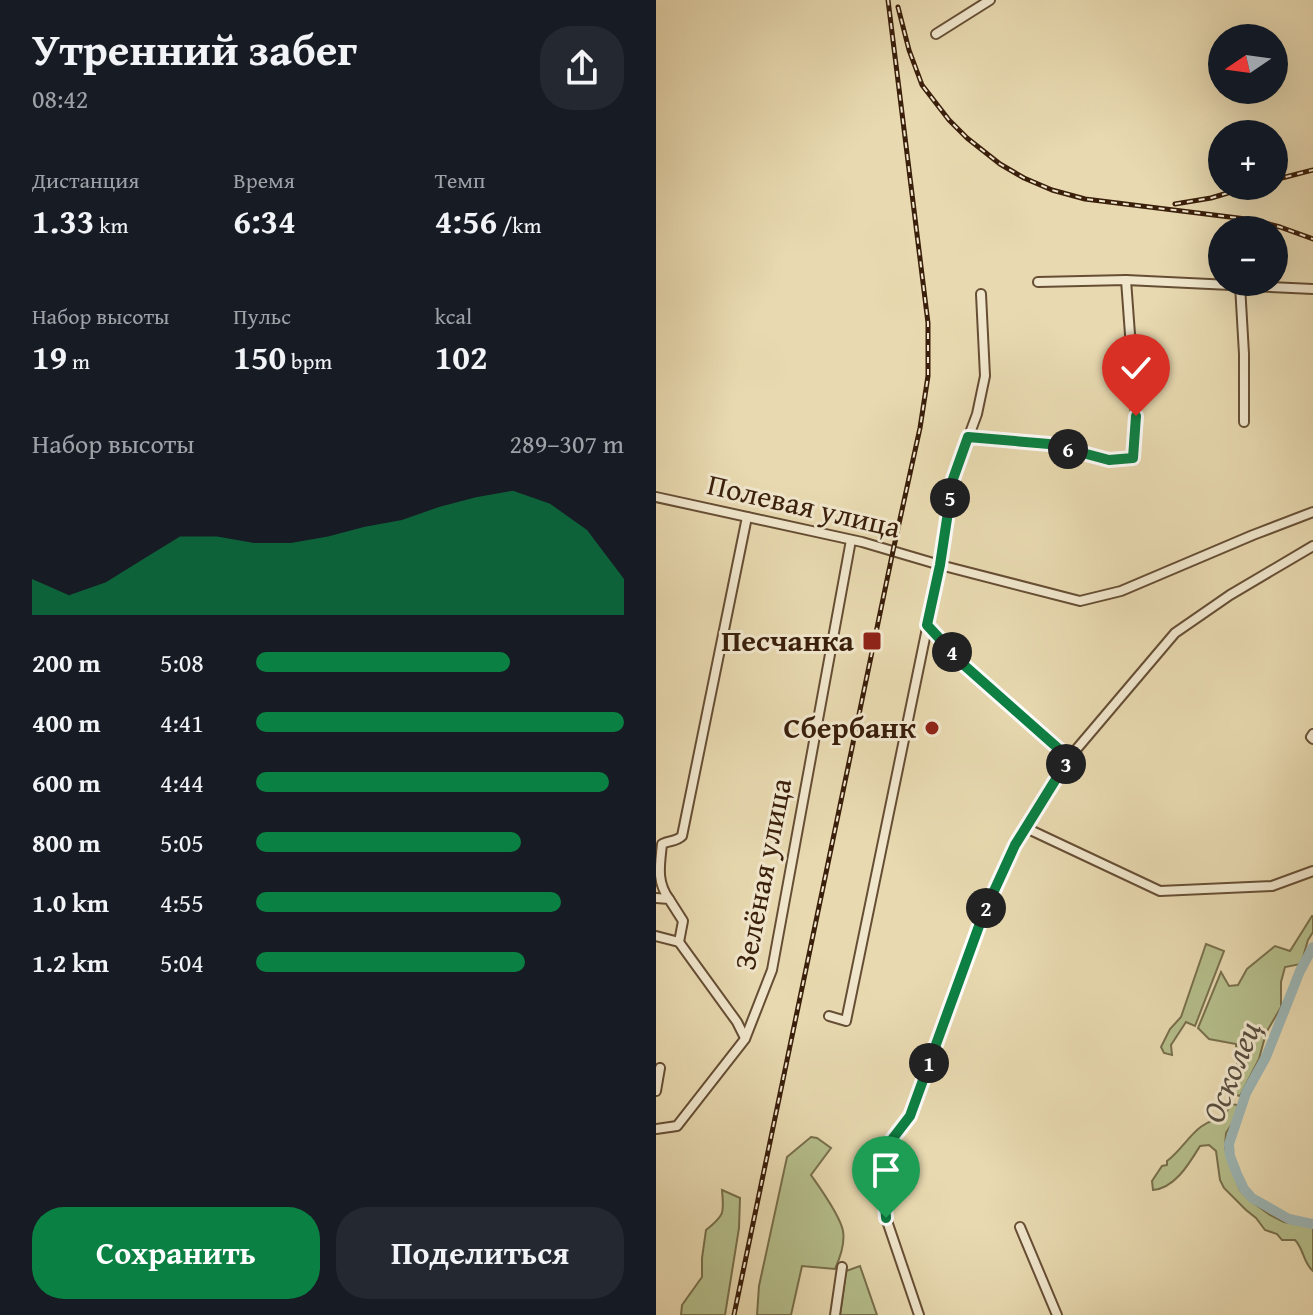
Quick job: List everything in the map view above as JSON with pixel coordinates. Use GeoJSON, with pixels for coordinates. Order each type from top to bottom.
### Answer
{"type":"FeatureCollection","features":[{"type":"Feature","properties":{"kind":"street"},"geometry":{"type":"LineString","coordinates":[[936,34],[990,0]]}},
{"type":"Feature","properties":{"kind":"street"},"geometry":{"type":"LineString","coordinates":[[968,437],[1049,444],[1109,460],[1133,458],[1136,416],[1126,280]]}},
{"type":"Feature","properties":{"kind":"street"},"geometry":{"type":"LineString","coordinates":[[1038,282],[1126,280],[1208,284]]}},
{"type":"Feature","properties":{"kind":"street"},"geometry":{"type":"LineString","coordinates":[[1288,288],[1313,289]]}},
{"type":"Feature","properties":{"kind":"street"},"geometry":{"type":"LineString","coordinates":[[829,1016],[846,1021],[940,565],[953,479],[977,414],[985,376],[981,294]]}},
{"type":"Feature","properties":{"kind":"street"},"geometry":{"type":"LineString","coordinates":[[1241,296],[1244,422]]}},
{"type":"Feature","properties":{"kind":"street","name":"Полевая улица"},"geometry":{"type":"LineString","coordinates":[[656,497],[851,540],[1080,601],[1121,591],[1313,512]]}},
{"type":"Feature","properties":{"kind":"street"},"geometry":{"type":"LineString","coordinates":[[679,942],[683,921],[661,888],[662,844],[677,841],[682,836],[747,517]]}},
{"type":"Feature","properties":{"kind":"street","name":"Зелёная улица"},"geometry":{"type":"LineString","coordinates":[[656,1129],[677,1126],[745,1039],[772,970],[851,540]]}},
{"type":"Feature","properties":{"kind":"street"},"geometry":{"type":"LineString","coordinates":[[919,1315],[886,1218],[883,1173],[890,1142],[910,1116],[983,915],[1015,845],[1069,758],[1175,633],[1230,595],[1313,546]]}},
{"type":"Feature","properties":{"kind":"street"},"geometry":{"type":"LineString","coordinates":[[927,625],[965,666],[1069,758]]}},
{"type":"Feature","properties":{"kind":"street"},"geometry":{"type":"LineString","coordinates":[[1026,828],[1160,891],[1272,886],[1313,871]]}},
{"type":"Feature","properties":{"kind":"street"},"geometry":{"type":"LineString","coordinates":[[656,898],[669,899]]}},
{"type":"Feature","properties":{"kind":"street"},"geometry":{"type":"LineString","coordinates":[[656,936],[679,942],[737,1022],[745,1039]]}},
{"type":"Feature","properties":{"kind":"street"},"geometry":{"type":"LineString","coordinates":[[737,1022],[750,1025]]}},
{"type":"Feature","properties":{"kind":"street"},"geometry":{"type":"LineString","coordinates":[[656,1091],[660,1068]]}},
{"type":"Feature","properties":{"kind":"street"},"geometry":{"type":"LineString","coordinates":[[1020,1227],[1057,1315]]}},
{"type":"Feature","properties":{"kind":"street"},"geometry":{"type":"LineString","coordinates":[[835,1315],[842,1267]]}},
{"type":"Feature","properties":{"kind":"green space"},"geometry":{"type":"Polygon","coordinates":[[[1312,916],[1313,932],[1301,964],[1285,967],[1281,982],[1281,1007],[1266,1033],[1259,1059],[1240,1096],[1229,1093],[1238,1078],[1236,1044],[1209,1039],[1198,1028],[1221,972],[1229,986],[1238,985],[1247,969],[1275,946],[1290,951],[1312,916]]]}},
{"type":"Feature","properties":{"kind":"green space"},"geometry":{"type":"Polygon","coordinates":[[[1206,944],[1224,951],[1195,1026],[1186,1022],[1171,1045],[1172,1055],[1164,1053],[1161,1047],[1170,1029],[1181,1017],[1206,944]]]}},
{"type":"Feature","properties":{"kind":"green space"},"geometry":{"type":"Polygon","coordinates":[[[1230,1104],[1238,1105],[1235,1119],[1226,1133],[1225,1147],[1240,1190],[1270,1215],[1284,1222],[1313,1227],[1313,1271],[1295,1240],[1282,1240],[1277,1234],[1265,1230],[1224,1188],[1216,1151],[1209,1145],[1200,1146],[1175,1180],[1153,1190],[1152,1181],[1162,1166],[1167,1165],[1167,1161],[1199,1128],[1214,1120],[1224,1119],[1230,1104]]]}},
{"type":"Feature","properties":{"kind":"green space"},"geometry":{"type":"Polygon","coordinates":[[[811,1137],[831,1148],[811,1175],[841,1225],[843,1245],[840,1255],[835,1269],[802,1266],[791,1315],[757,1315],[759,1286],[787,1157],[811,1137]]]}},
{"type":"Feature","properties":{"kind":"green space"},"geometry":{"type":"Polygon","coordinates":[[[722,1190],[740,1198],[739,1228],[725,1315],[681,1315],[682,1305],[702,1277],[706,1230],[722,1213],[722,1190]]]}},
{"type":"Feature","properties":{"kind":"green space"},"geometry":{"type":"Polygon","coordinates":[[[860,1266],[877,1315],[840,1315],[846,1271],[860,1266]]]}},
{"type":"Feature","properties":{"kind":"waterway","name":"Осколец"},"geometry":{"type":"LineString","coordinates":[[1313,947],[1300,971],[1266,1057],[1246,1093],[1229,1144],[1237,1174],[1252,1198],[1289,1219],[1313,1224]]}},
{"type":"Feature","properties":{"kind":"railway"},"geometry":{"type":"LineString","coordinates":[[734,1315],[920,428],[928,376],[928,323],[888,0]]}},
{"type":"Feature","properties":{"kind":"railway"},"geometry":{"type":"LineString","coordinates":[[898,7],[922,85],[967,138],[1024,178],[1085,199],[1254,220],[1313,239]]}},
{"type":"Feature","properties":{"kind":"railway"},"geometry":{"type":"LineString","coordinates":[[1288,176],[1313,170]]}},
{"type":"Feature","properties":{"kind":"railway"},"geometry":{"type":"LineString","coordinates":[[1175,204],[1208,198]]}},
{"type":"Feature","properties":{"kind":"place","name":"Песчанка"},"geometry":{"type":"Point","coordinates":[872,641]}},
{"type":"Feature","properties":{"kind":"place","name":"Сбербанк"},"geometry":{"type":"Point","coordinates":[932,728]}},
{"type":"Feature","properties":{"kind":"route"},"geometry":{"type":"LineString","coordinates":[[886,1218],[883,1173],[890,1142],[910,1116],[983,915],[1015,845],[1069,758],[965,666],[927,625],[953,479],[968,437],[1049,444],[1109,460],[1133,458],[1136,416]]}}]}
